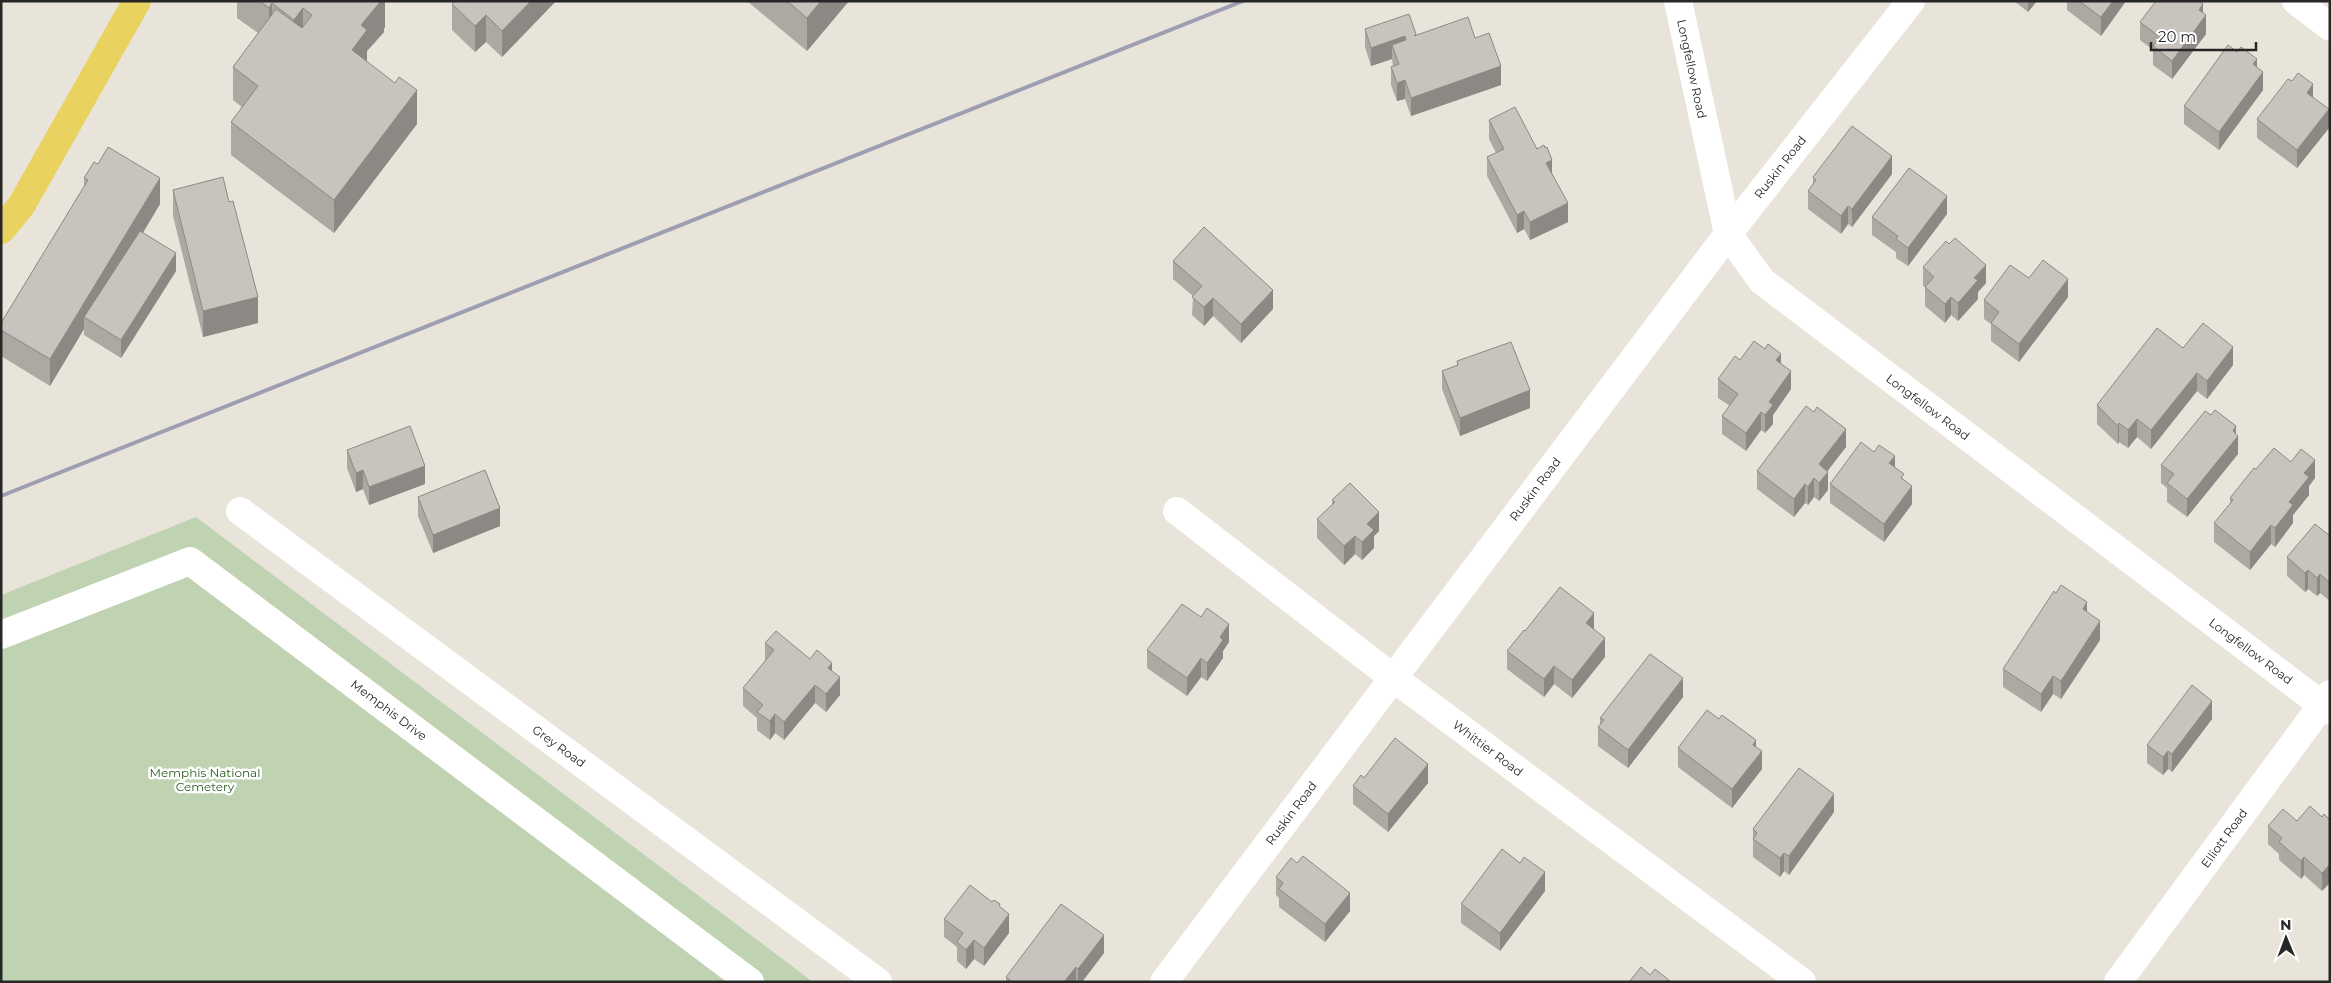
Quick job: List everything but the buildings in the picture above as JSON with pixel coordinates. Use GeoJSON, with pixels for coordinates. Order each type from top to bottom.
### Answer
{"type":"FeatureCollection","features":[{"type":"Feature","properties":{"kind":"main road"},"geometry":{"type":"LineString","coordinates":[[1,230],[21,206],[137,1]]}},
{"type":"Feature","properties":{"kind":"street","name":"Longfellow Road"},"geometry":{"type":"LineString","coordinates":[[1678,1],[1728,234],[1762,281],[2327,703]]}},
{"type":"Feature","properties":{"kind":"street","name":"Ruskin Road"},"geometry":{"type":"LineString","coordinates":[[1164,982],[1392,677],[1728,234],[1911,1]]}},
{"type":"Feature","properties":{"kind":"street"},"geometry":{"type":"LineString","coordinates":[[2296,1],[2330,27]]}},
{"type":"Feature","properties":{"kind":"street","name":"Grey Road"},"geometry":{"type":"LineString","coordinates":[[240,511],[878,982]]}},
{"type":"Feature","properties":{"kind":"street","name":"Whittier Road"},"geometry":{"type":"LineString","coordinates":[[1177,511],[1392,677],[1802,982]]}},
{"type":"Feature","properties":{"kind":"street","name":"Memphis Drive"},"geometry":{"type":"LineString","coordinates":[[1,635],[190,561],[750,982]]}},
{"type":"Feature","properties":{"kind":"street","name":"Elliott Road"},"geometry":{"type":"LineString","coordinates":[[2118,982],[2327,703]]}},
{"type":"Feature","properties":{"kind":"green space","name":"Memphis National Cemetery"},"geometry":{"type":"Polygon","coordinates":[[[196,517],[813,982],[1,982],[1,595],[196,517]]]}},
{"type":"Feature","properties":{"kind":"railway"},"geometry":{"type":"LineString","coordinates":[[1,496],[1243,1]]}}]}
